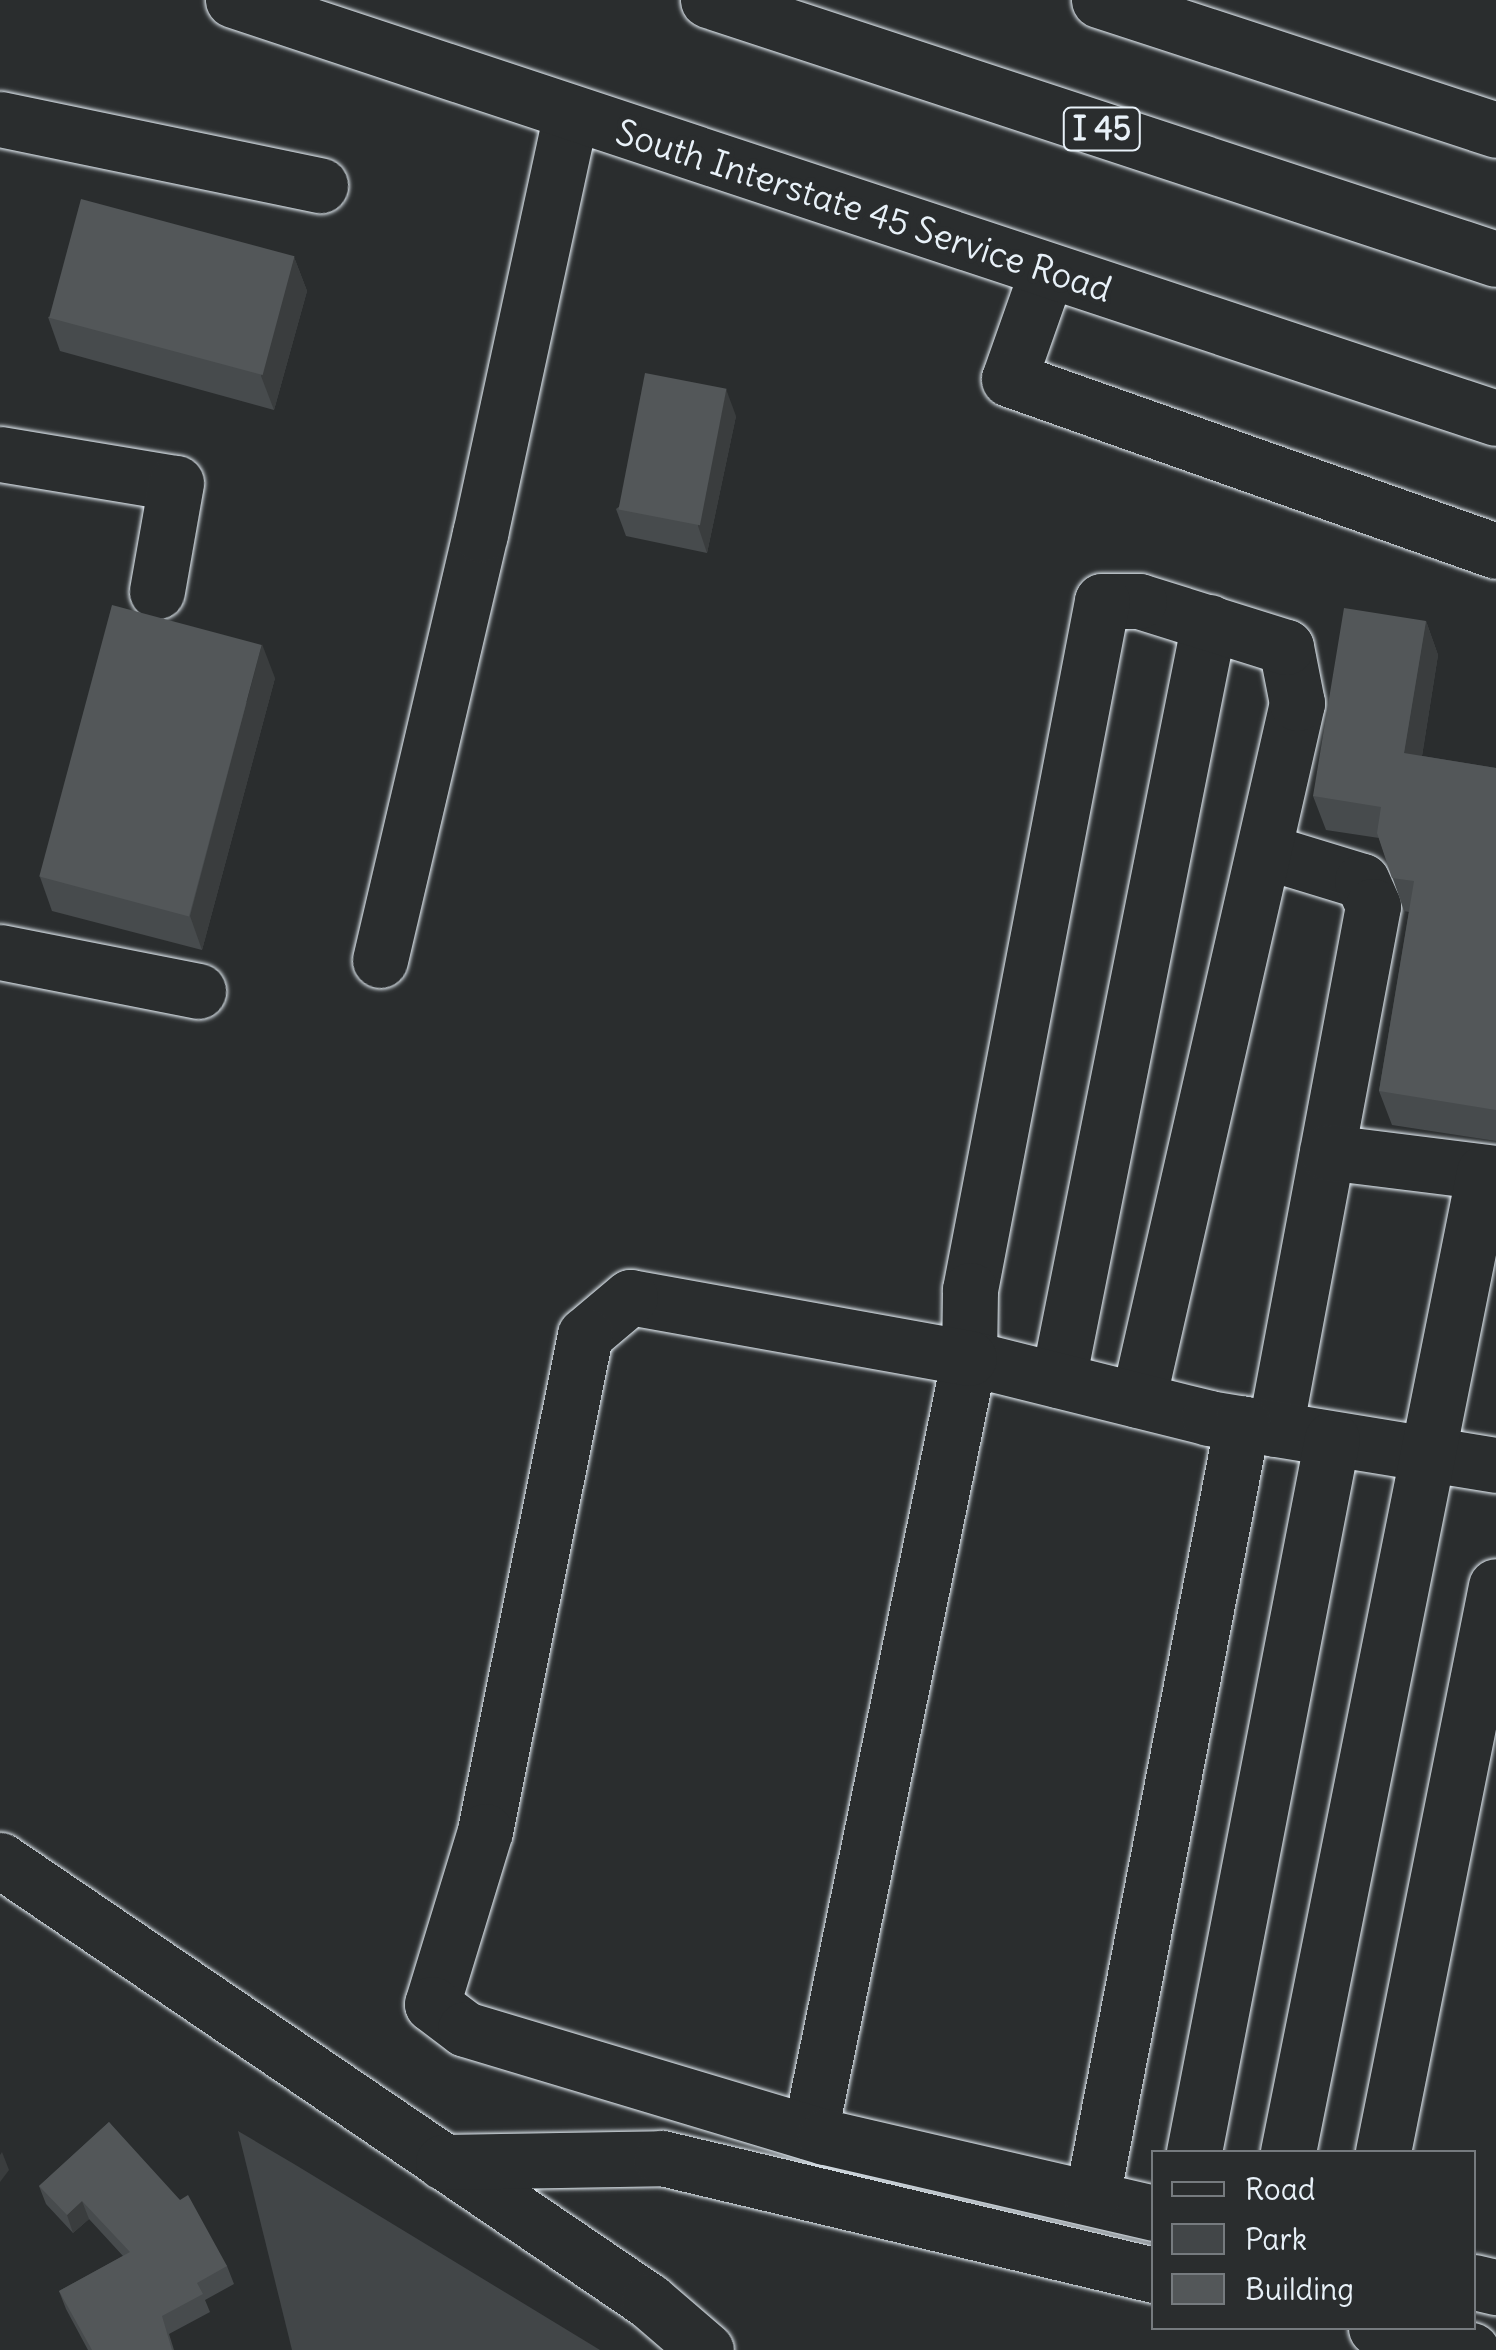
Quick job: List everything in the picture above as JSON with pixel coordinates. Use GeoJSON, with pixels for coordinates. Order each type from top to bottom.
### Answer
{"type":"FeatureCollection","features":[{"type":"Feature","properties":{"kind":"main road","name":"South Interstate 45 Service Road"},"geometry":{"type":"LineString","coordinates":[[233,0],[1496,418]]}},
{"type":"Feature","properties":{"kind":"main road","name":"I 45"},"geometry":{"type":"LineString","coordinates":[[708,0],[1496,259]]}},
{"type":"Feature","properties":{"kind":"main road"},"geometry":{"type":"LineString","coordinates":[[1099,0],[1496,130]]}},
{"type":"Feature","properties":{"kind":"main road"},"geometry":{"type":"LineString","coordinates":[[380,960],[480,534],[571,114]]}},
{"type":"Feature","properties":{"kind":"main road"},"geometry":{"type":"LineString","coordinates":[[0,119],[320,185]]}},
{"type":"Feature","properties":{"kind":"main road"},"geometry":{"type":"LineString","coordinates":[[1047,271],[1009,379],[1496,551]]}},
{"type":"Feature","properties":{"kind":"main road"},"geometry":{"type":"LineString","coordinates":[[0,454],[176,483],[156,592]]}},
{"type":"Feature","properties":{"kind":"main road"},"geometry":{"type":"LineString","coordinates":[[810,2132],[969,1358],[970,1290],[1102,601],[1139,602],[1286,647],[1298,703],[1138,1400]]}},
{"type":"Feature","properties":{"kind":"main road"},"geometry":{"type":"LineString","coordinates":[[1058,1380],[1209,622]]}},
{"type":"Feature","properties":{"kind":"main road"},"geometry":{"type":"LineString","coordinates":[[1092,2197],[1258,1426],[1327,1152],[1373,906],[1362,881],[1264,851]]}},
{"type":"Feature","properties":{"kind":"main road"},"geometry":{"type":"LineString","coordinates":[[0,952],[198,991]]}},
{"type":"Feature","properties":{"kind":"main road"},"geometry":{"type":"LineString","coordinates":[[1288,2150],[1428,1456],[1490,1173],[1327,1152]]}},
{"type":"Feature","properties":{"kind":"main road"},"geometry":{"type":"LineString","coordinates":[[1151,2212],[810,2132],[465,2029],[432,2004],[485,1831],[585,1336],[630,1297],[969,1358],[1258,1426],[1496,1465]]}},
{"type":"Feature","properties":{"kind":"main road"},"geometry":{"type":"LineString","coordinates":[[1194,2150],[1332,1439]]}},
{"type":"Feature","properties":{"kind":"main road"},"geometry":{"type":"LineString","coordinates":[[1383,2150],[1496,1586]]}},
{"type":"Feature","properties":{"kind":"main road"},"geometry":{"type":"LineString","coordinates":[[0,1860],[649,2301],[706,2350]]}},
{"type":"Feature","properties":{"kind":"main road"},"geometry":{"type":"LineString","coordinates":[[443,2162],[662,2158],[1151,2274]]}},
{"type":"Feature","properties":{"kind":"main road"},"geometry":{"type":"LineString","coordinates":[[1385,2330],[1472,2350]]}},
{"type":"Feature","properties":{"kind":"green space"},"geometry":{"type":"Polygon","coordinates":[[[238,2131],[294,2164],[600,2350],[292,2350],[238,2131]]]}},
{"type":"Feature","properties":{"kind":"building"},"geometry":{"type":"Polygon","coordinates":[[[81,199],[294,256],[263,375],[49,318],[81,199]]]}},
{"type":"Feature","properties":{"kind":"building"},"geometry":{"type":"Polygon","coordinates":[[[645,373],[726,389],[700,525],[618,509],[645,373]]]}},
{"type":"Feature","properties":{"kind":"building"},"geometry":{"type":"Polygon","coordinates":[[[112,605],[262,645],[189,917],[39,876],[112,605]]]}},
{"type":"Feature","properties":{"kind":"building"},"geometry":{"type":"Polygon","coordinates":[[[1344,608],[1426,621],[1404,753],[1496,768],[1496,1110],[1379,1091],[1414,881],[1392,878],[1377,833],[1381,807],[1313,796],[1344,608]]]}},
{"type":"Feature","properties":{"kind":"building"},"geometry":{"type":"Polygon","coordinates":[[[109,2122],[180,2200],[188,2195],[227,2266],[197,2283],[203,2294],[162,2316],[172,2350],[92,2350],[59,2291],[130,2252],[82,2201],[67,2215],[39,2186],[109,2122]]]}}]}
